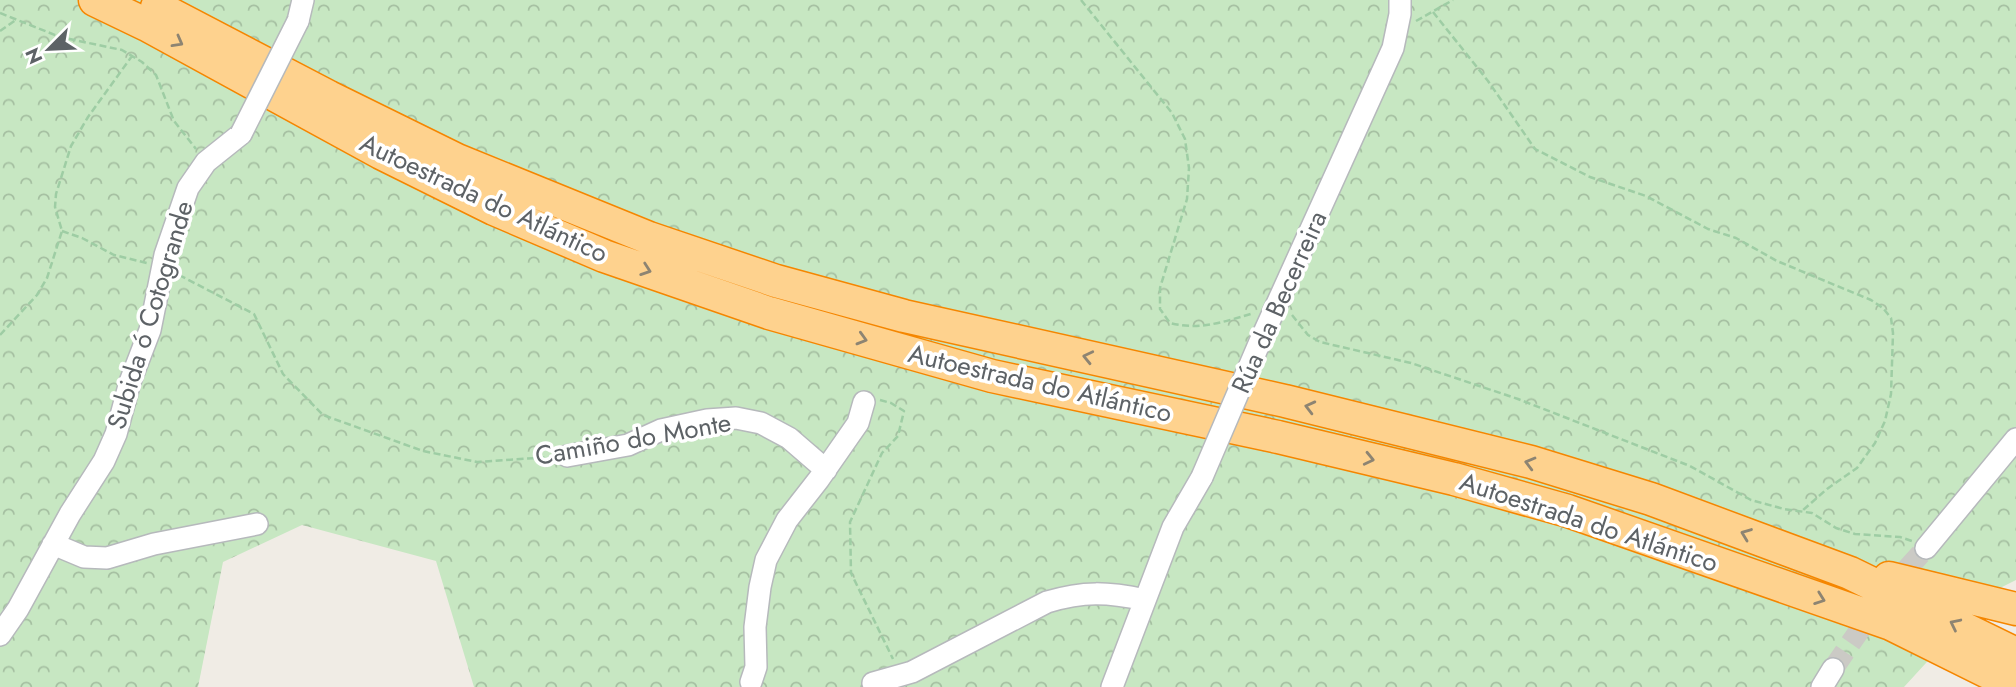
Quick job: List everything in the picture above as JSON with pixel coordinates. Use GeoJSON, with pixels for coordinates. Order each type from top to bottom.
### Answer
{"type":"FeatureCollection","features":[{"type":"Feature","properties":{"kind":"highway","name":"Autoestrada do Atlántico"},"geometry":{"type":"LineString","coordinates":[[95,0],[147,25],[381,153],[494,209],[604,256],[769,313],[992,376],[1278,437],[1454,479],[1555,507],[1891,624],[2016,686]]}},
{"type":"Feature","properties":{"kind":"highway","name":"Autoestrada do Atlántico"},"geometry":{"type":"LineString","coordinates":[[143,0],[457,160],[662,243],[776,281],[904,316],[1285,401],[1531,462],[1651,499],[1850,573],[2016,654]]}},
{"type":"Feature","properties":{"kind":"highway"},"geometry":{"type":"LineString","coordinates":[[1810,558],[2016,609]]}},
{"type":"Feature","properties":{"kind":"highway"},"geometry":{"type":"LineString","coordinates":[[1891,624],[1977,687]]}},
{"type":"Feature","properties":{"kind":"street","name":"Rúa da Becerreira"},"geometry":{"type":"LineString","coordinates":[[1112,687],[1173,527],[1202,477],[1262,337],[1393,48],[1400,0]]}},
{"type":"Feature","properties":{"kind":"street","name":"Subida ó Cotogrande"},"geometry":{"type":"LineString","coordinates":[[0,635],[104,461],[116,434],[130,383],[150,330],[162,266],[188,188],[206,162],[241,134],[300,10]]}},
{"type":"Feature","properties":{"kind":"street"},"geometry":{"type":"LineString","coordinates":[[747,685],[756,667],[755,626],[766,560],[787,520],[859,423],[864,402]]}},
{"type":"Feature","properties":{"kind":"street","name":"Camiño do Monte"},"geometry":{"type":"LineString","coordinates":[[566,456],[628,444],[661,430],[707,420],[736,418],[761,423],[789,438],[826,470]]}},
{"type":"Feature","properties":{"kind":"street"},"geometry":{"type":"LineString","coordinates":[[1927,547],[2016,439]]}},
{"type":"Feature","properties":{"kind":"street"},"geometry":{"type":"LineString","coordinates":[[53,544],[85,557],[107,558],[154,544],[257,524]]}},
{"type":"Feature","properties":{"kind":"street"},"geometry":{"type":"LineString","coordinates":[[873,683],[907,678],[1047,602],[1070,595],[1111,593],[1145,600]]}},
{"type":"Feature","properties":{"kind":"path"},"geometry":{"type":"LineString","coordinates":[[1081,0],[1172,113],[1185,139],[1189,168],[1187,199],[1160,288],[1160,309],[1170,323],[1186,327],[1214,325],[1279,302],[1308,335],[1320,342],[1411,363],[1518,399],[1690,466],[1751,500],[1812,513],[1836,528],[1855,534],[1900,537],[1927,547]]}},
{"type":"Feature","properties":{"kind":"path"},"geometry":{"type":"LineString","coordinates":[[1396,31],[1433,12],[1449,0]]}},
{"type":"Feature","properties":{"kind":"path"},"geometry":{"type":"LineString","coordinates":[[1433,12],[1488,81],[1535,149],[1590,177],[1646,196],[1708,229],[1736,238],[1777,261],[1871,300],[1891,318],[1891,394],[1885,421],[1875,443],[1857,468],[1802,511]]}},
{"type":"Feature","properties":{"kind":"path"},"geometry":{"type":"LineString","coordinates":[[0,13],[60,37],[101,44],[132,56],[156,75],[174,121],[206,162]]}},
{"type":"Feature","properties":{"kind":"path"},"geometry":{"type":"LineString","coordinates":[[0,31],[18,19]]}},
{"type":"Feature","properties":{"kind":"path"},"geometry":{"type":"LineString","coordinates":[[0,335],[37,295],[47,278],[62,231],[55,207],[71,146],[88,117],[132,56]]}},
{"type":"Feature","properties":{"kind":"path","name":"Camiño do Monte"},"geometry":{"type":"LineString","coordinates":[[62,231],[114,255],[162,266],[254,314],[282,374],[323,415],[423,452],[477,461],[566,456]]}},
{"type":"Feature","properties":{"kind":"path"},"geometry":{"type":"LineString","coordinates":[[864,402],[873,398],[891,403],[904,411],[898,436],[882,453],[850,522],[852,573],[907,678]]}},
{"type":"Feature","properties":{"kind":"green space"},"geometry":{"type":"Polygon","coordinates":[[[0,0],[2016,0],[2016,580],[1990,593],[1904,687],[474,687],[436,561],[302,525],[223,562],[198,687],[0,687],[0,0]]]}},
{"type":"Feature","properties":{"kind":"tunnel"},"geometry":{"type":"LineString","coordinates":[[1833,669],[1900,577],[1926,548]]}}]}
